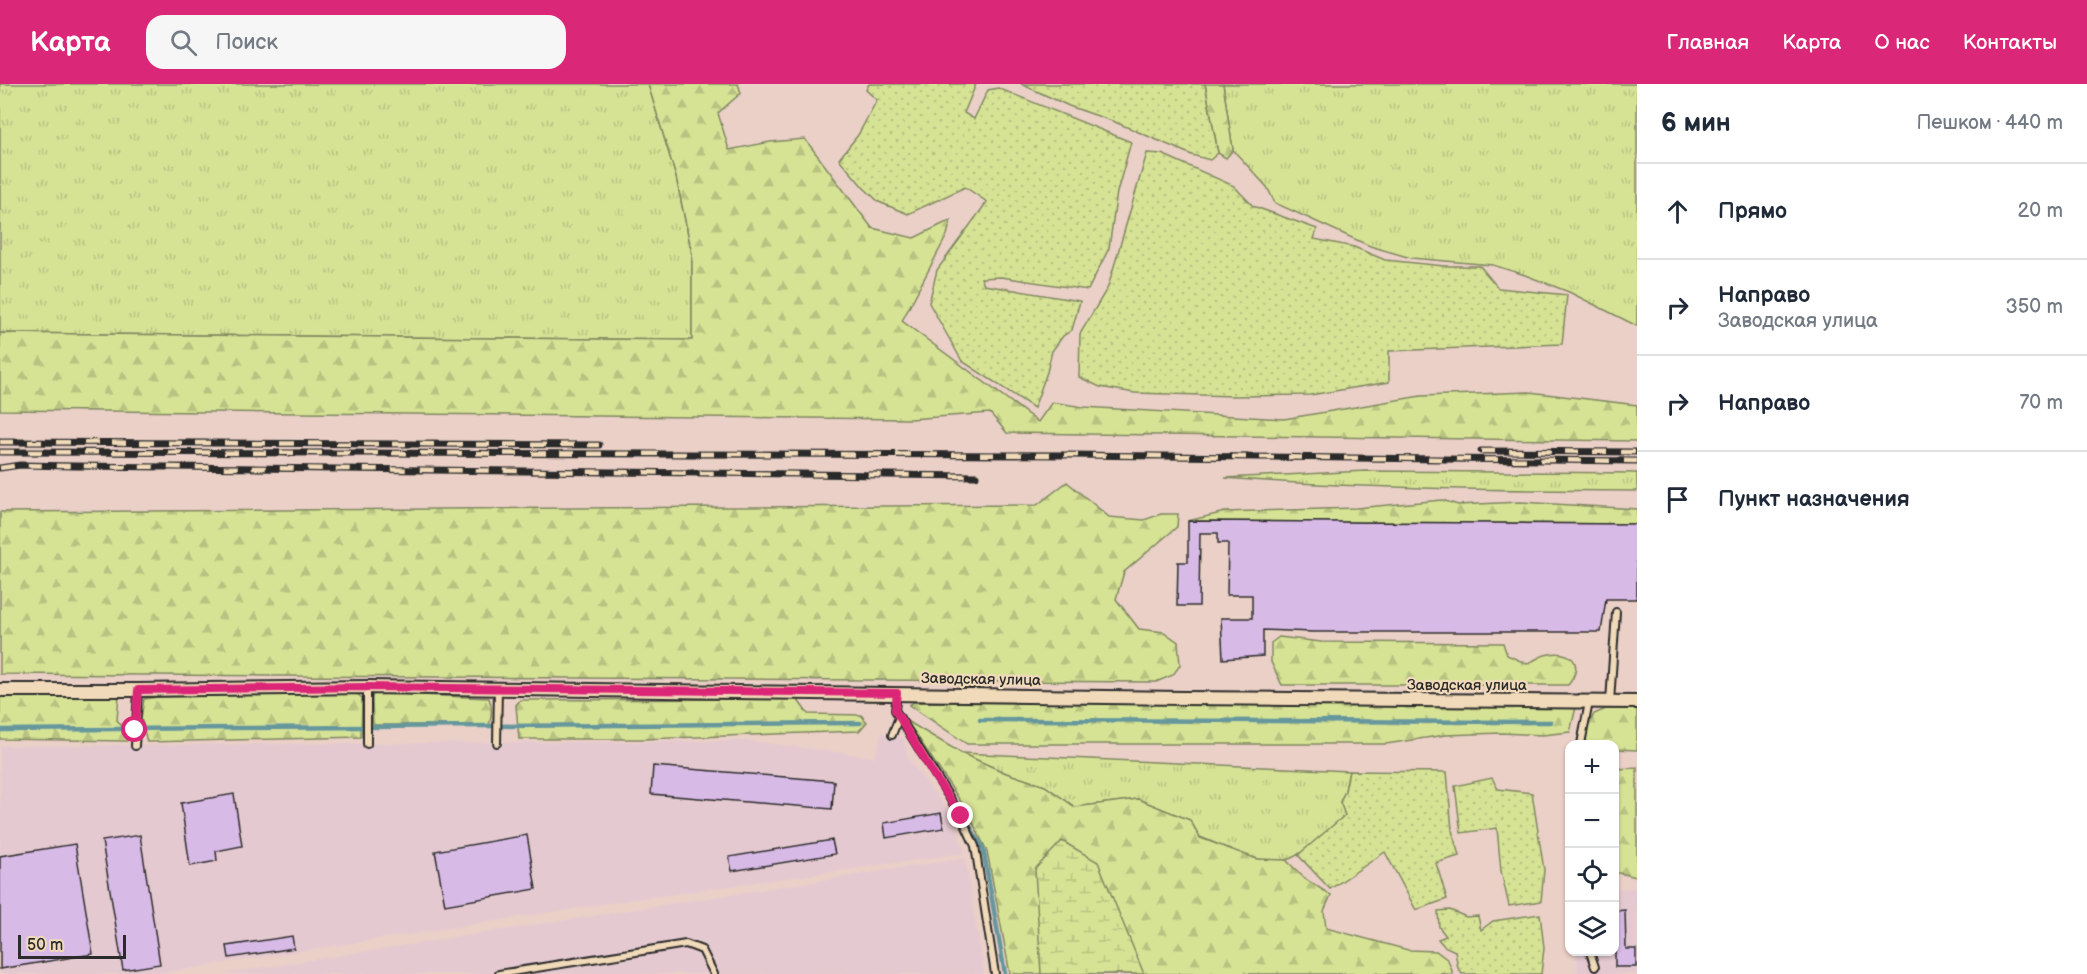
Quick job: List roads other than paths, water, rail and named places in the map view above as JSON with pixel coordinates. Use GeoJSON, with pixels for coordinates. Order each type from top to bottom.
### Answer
{"type":"FeatureCollection","features":[{"type":"Feature","properties":{"kind":"street","name":"Заводская улица"},"geometry":{"type":"LineString","coordinates":[[0,690],[367,687],[1637,702]]}},
{"type":"Feature","properties":{"kind":"lane"},"geometry":{"type":"LineString","coordinates":[[1610,702],[1616,612]]}},
{"type":"Feature","properties":{"kind":"lane"},"geometry":{"type":"LineString","coordinates":[[367,687],[367,744]]}},
{"type":"Feature","properties":{"kind":"lane"},"geometry":{"type":"LineString","coordinates":[[497,743],[498,689]]}},
{"type":"Feature","properties":{"kind":"lane"},"geometry":{"type":"LineString","coordinates":[[135,746],[138,690]]}},
{"type":"Feature","properties":{"kind":"lane"},"geometry":{"type":"LineString","coordinates":[[897,693],[895,710],[961,816],[975,846],[996,974]]}},
{"type":"Feature","properties":{"kind":"lane"},"geometry":{"type":"LineString","coordinates":[[1582,740],[1590,701]]}},
{"type":"Feature","properties":{"kind":"lane"},"geometry":{"type":"LineString","coordinates":[[892,735],[899,717]]}},
{"type":"Feature","properties":{"kind":"lane"},"geometry":{"type":"LineString","coordinates":[[499,974],[686,944],[702,950],[714,974]]}},
{"type":"Feature","properties":{"kind":"lane"},"geometry":{"type":"LineString","coordinates":[[1592,956],[1596,967]]}},
{"type":"Feature","properties":{"kind":"lane"},"geometry":{"type":"LineString","coordinates":[[555,965],[557,974]]}},
{"type":"Feature","properties":{"kind":"waterway"},"geometry":{"type":"LineString","coordinates":[[980,720],[1551,722]]}},
{"type":"Feature","properties":{"kind":"waterway"},"geometry":{"type":"LineString","coordinates":[[0,730],[860,723]]}},
{"type":"Feature","properties":{"kind":"waterway"},"geometry":{"type":"LineString","coordinates":[[965,819],[983,848],[1005,974]]}},
{"type":"Feature","properties":{"kind":"railway"},"geometry":{"type":"LineString","coordinates":[[0,442],[599,445]]}},
{"type":"Feature","properties":{"kind":"railway"},"geometry":{"type":"LineString","coordinates":[[1481,451],[1637,452]]}},
{"type":"Feature","properties":{"kind":"railway"},"geometry":{"type":"LineString","coordinates":[[0,452],[1068,455],[1637,461]]}},
{"type":"Feature","properties":{"kind":"railway"},"geometry":{"type":"LineString","coordinates":[[0,468],[20,465],[976,476]]}}]}
